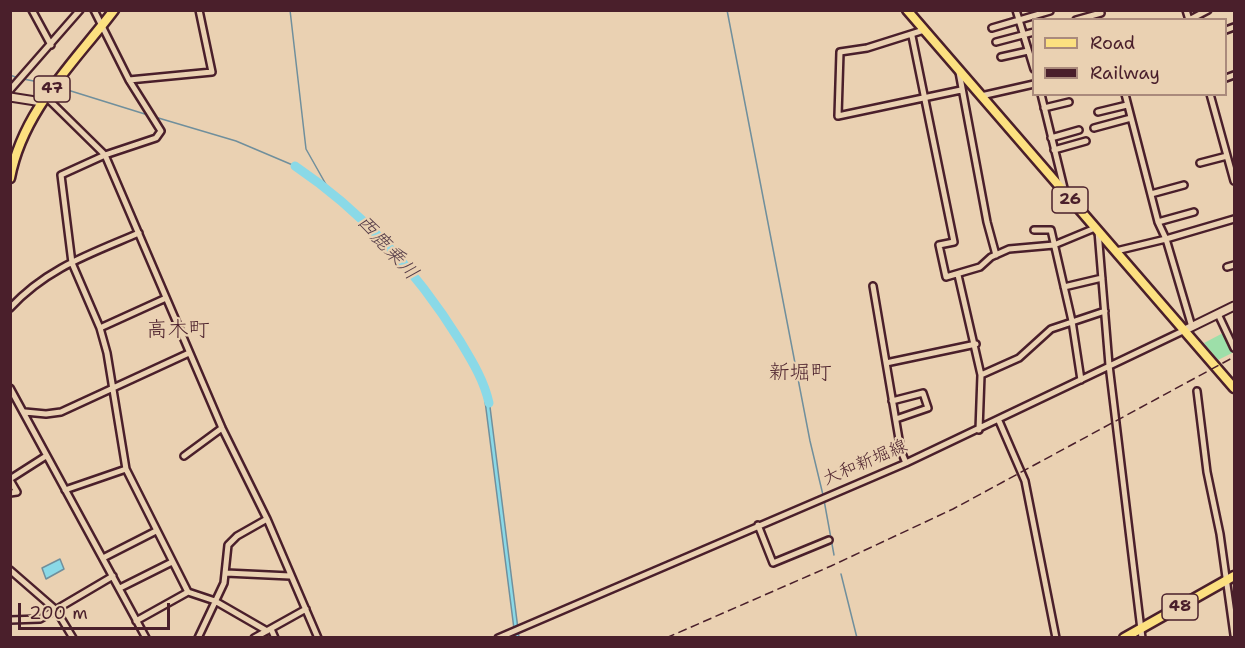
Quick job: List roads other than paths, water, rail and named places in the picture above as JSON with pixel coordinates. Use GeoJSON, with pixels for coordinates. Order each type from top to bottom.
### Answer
{"type":"FeatureCollection","features":[{"type":"Feature","properties":{"kind":"main road","name":"47"},"geometry":{"type":"LineString","coordinates":[[10,178],[22,137],[44,100],[114,10]]}},
{"type":"Feature","properties":{"kind":"main road","name":"26"},"geometry":{"type":"LineString","coordinates":[[907,10],[1066,196],[1188,329],[1234,388]]}},
{"type":"Feature","properties":{"kind":"main road","name":"48"},"geometry":{"type":"LineString","coordinates":[[1124,638],[1142,633],[1234,576]]}},
{"type":"Feature","properties":{"kind":"street"},"geometry":{"type":"LineString","coordinates":[[32,10],[51,45]]}},
{"type":"Feature","properties":{"kind":"street"},"geometry":{"type":"LineString","coordinates":[[10,90],[80,10]]}},
{"type":"Feature","properties":{"kind":"street"},"geometry":{"type":"LineString","coordinates":[[94,10],[129,80],[161,131],[156,138],[105,155],[61,175],[72,263],[100,328],[113,386],[126,469],[188,592],[215,601],[269,630],[275,638]]}},
{"type":"Feature","properties":{"kind":"street"},"geometry":{"type":"LineString","coordinates":[[129,80],[212,72],[199,10]]}},
{"type":"Feature","properties":{"kind":"street"},"geometry":{"type":"LineString","coordinates":[[1001,57],[1030,48],[1016,10]]}},
{"type":"Feature","properties":{"kind":"street"},"geometry":{"type":"LineString","coordinates":[[1193,18],[1208,10]]}},
{"type":"Feature","properties":{"kind":"street"},"geometry":{"type":"LineString","coordinates":[[992,28],[1050,11]]}},
{"type":"Feature","properties":{"kind":"street"},"geometry":{"type":"LineString","coordinates":[[1085,18],[1102,14]]}},
{"type":"Feature","properties":{"kind":"street"},"geometry":{"type":"LineString","coordinates":[[924,30],[912,36],[840,52],[838,116],[961,90]]}},
{"type":"Feature","properties":{"kind":"street"},"geometry":{"type":"LineString","coordinates":[[996,42],[1032,32]]}},
{"type":"Feature","properties":{"kind":"street"},"geometry":{"type":"LineString","coordinates":[[912,36],[954,242],[939,245],[946,277],[980,267],[1009,249],[1054,245],[1096,229],[1109,365],[1142,633]]}},
{"type":"Feature","properties":{"kind":"street"},"geometry":{"type":"LineString","coordinates":[[959,71],[987,222],[996,255]]}},
{"type":"Feature","properties":{"kind":"street"},"geometry":{"type":"LineString","coordinates":[[981,96],[1032,84]]}},
{"type":"Feature","properties":{"kind":"street"},"geometry":{"type":"LineString","coordinates":[[1041,96],[1066,196]]}},
{"type":"Feature","properties":{"kind":"street"},"geometry":{"type":"LineString","coordinates":[[1125,96],[1158,222],[1166,239],[1188,329],[1234,306]]}},
{"type":"Feature","properties":{"kind":"street"},"geometry":{"type":"LineString","coordinates":[[1211,96],[1234,181]]}},
{"type":"Feature","properties":{"kind":"street"},"geometry":{"type":"LineString","coordinates":[[10,97],[44,100],[105,155],[222,428],[267,519],[318,638]]}},
{"type":"Feature","properties":{"kind":"street"},"geometry":{"type":"LineString","coordinates":[[1044,108],[1069,102]]}},
{"type":"Feature","properties":{"kind":"street"},"geometry":{"type":"LineString","coordinates":[[1098,112],[1127,105]]}},
{"type":"Feature","properties":{"kind":"street"},"geometry":{"type":"LineString","coordinates":[[1094,129],[1131,118]]}},
{"type":"Feature","properties":{"kind":"street"},"geometry":{"type":"LineString","coordinates":[[1051,138],[1080,130]]}},
{"type":"Feature","properties":{"kind":"street"},"geometry":{"type":"LineString","coordinates":[[1054,150],[1086,141]]}},
{"type":"Feature","properties":{"kind":"street"},"geometry":{"type":"LineString","coordinates":[[1200,163],[1227,156]]}},
{"type":"Feature","properties":{"kind":"street"},"geometry":{"type":"LineString","coordinates":[[1151,194],[1184,185]]}},
{"type":"Feature","properties":{"kind":"street"},"geometry":{"type":"LineString","coordinates":[[1158,222],[1194,212]]}},
{"type":"Feature","properties":{"kind":"street"},"geometry":{"type":"LineString","coordinates":[[1116,251],[1234,219]]}},
{"type":"Feature","properties":{"kind":"street"},"geometry":{"type":"LineString","coordinates":[[1034,230],[1051,230],[1072,321],[1081,380]]}},
{"type":"Feature","properties":{"kind":"street"},"geometry":{"type":"LineString","coordinates":[[10,308],[38,281],[139,233]]}},
{"type":"Feature","properties":{"kind":"street"},"geometry":{"type":"LineString","coordinates":[[1227,267],[1234,265]]}},
{"type":"Feature","properties":{"kind":"street"},"geometry":{"type":"LineString","coordinates":[[958,275],[976,344],[981,375],[979,430]]}},
{"type":"Feature","properties":{"kind":"street"},"geometry":{"type":"LineString","coordinates":[[1064,287],[1102,278]]}},
{"type":"Feature","properties":{"kind":"street"},"geometry":{"type":"LineString","coordinates":[[873,286],[892,401],[906,463]]}},
{"type":"Feature","properties":{"kind":"street"},"geometry":{"type":"LineString","coordinates":[[100,328],[166,298]]}},
{"type":"Feature","properties":{"kind":"street"},"geometry":{"type":"LineString","coordinates":[[981,375],[1019,358],[1051,330],[1105,311]]}},
{"type":"Feature","properties":{"kind":"street"},"geometry":{"type":"LineString","coordinates":[[1218,314],[1234,348]]}},
{"type":"Feature","properties":{"kind":"street","name":"大和新堀線"},"geometry":{"type":"LineString","coordinates":[[498,638],[906,463],[999,421],[1109,365],[1188,329]]}},
{"type":"Feature","properties":{"kind":"street"},"geometry":{"type":"LineString","coordinates":[[886,363],[976,344]]}},
{"type":"Feature","properties":{"kind":"street"},"geometry":{"type":"LineString","coordinates":[[25,412],[46,414],[61,412],[113,386],[189,353]]}},
{"type":"Feature","properties":{"kind":"street"},"geometry":{"type":"LineString","coordinates":[[10,388],[146,638]]}},
{"type":"Feature","properties":{"kind":"street"},"geometry":{"type":"LineString","coordinates":[[1197,391],[1207,472],[1220,534],[1234,635]]}},
{"type":"Feature","properties":{"kind":"street"},"geometry":{"type":"LineString","coordinates":[[892,401],[923,393],[928,408],[896,419]]}},
{"type":"Feature","properties":{"kind":"street"},"geometry":{"type":"LineString","coordinates":[[999,421],[1025,481],[1056,638]]}},
{"type":"Feature","properties":{"kind":"street"},"geometry":{"type":"LineString","coordinates":[[184,456],[222,428]]}},
{"type":"Feature","properties":{"kind":"street"},"geometry":{"type":"LineString","coordinates":[[10,493],[16,492],[10,480],[46,456]]}},
{"type":"Feature","properties":{"kind":"street"},"geometry":{"type":"LineString","coordinates":[[65,490],[126,469]]}},
{"type":"Feature","properties":{"kind":"street"},"geometry":{"type":"LineString","coordinates":[[198,638],[224,583],[228,545],[237,536],[267,519]]}},
{"type":"Feature","properties":{"kind":"street"},"geometry":{"type":"LineString","coordinates":[[758,525],[773,563],[829,540]]}},
{"type":"Feature","properties":{"kind":"street"},"geometry":{"type":"LineString","coordinates":[[103,558],[156,531]]}},
{"type":"Feature","properties":{"kind":"street"},"geometry":{"type":"LineString","coordinates":[[120,588],[172,562]]}},
{"type":"Feature","properties":{"kind":"street"},"geometry":{"type":"LineString","coordinates":[[10,570],[56,610],[73,638]]}},
{"type":"Feature","properties":{"kind":"street"},"geometry":{"type":"LineString","coordinates":[[226,573],[290,576]]}},
{"type":"Feature","properties":{"kind":"street"},"geometry":{"type":"LineString","coordinates":[[10,620],[40,619],[113,576]]}},
{"type":"Feature","properties":{"kind":"street"},"geometry":{"type":"LineString","coordinates":[[136,621],[188,592]]}},
{"type":"Feature","properties":{"kind":"street"},"geometry":{"type":"LineString","coordinates":[[254,638],[306,609]]}},
{"type":"Feature","properties":{"kind":"water"},"geometry":{"type":"Polygon","coordinates":[[[488,391],[519,637],[515,637],[484,393],[488,391]]]}},
{"type":"Feature","properties":{"kind":"water"},"geometry":{"type":"Polygon","coordinates":[[[60,559],[64,569],[46,579],[42,568],[60,559]]]}},
{"type":"Feature","properties":{"kind":"waterway"},"geometry":{"type":"LineString","coordinates":[[290,10],[306,149],[328,188]]}},
{"type":"Feature","properties":{"kind":"waterway"},"geometry":{"type":"LineString","coordinates":[[727,10],[810,441],[823,495]]}},
{"type":"Feature","properties":{"kind":"waterway","name":"西鹿乗川"},"geometry":{"type":"LineString","coordinates":[[10,75],[18,78]]}},
{"type":"Feature","properties":{"kind":"waterway","name":"西鹿乗川"},"geometry":{"type":"LineString","coordinates":[[23,79],[50,84]]}},
{"type":"Feature","properties":{"kind":"waterway","name":"西鹿乗川"},"geometry":{"type":"LineString","coordinates":[[58,87],[148,115]]}},
{"type":"Feature","properties":{"kind":"waterway","name":"西鹿乗川"},"geometry":{"type":"LineString","coordinates":[[155,117],[236,141],[295,166]]}},
{"type":"Feature","properties":{"kind":"waterway","name":"西鹿乗川"},"geometry":{"type":"LineString","coordinates":[[295,166],[366,223],[407,267],[460,341],[481,379],[489,403]]}},
{"type":"Feature","properties":{"kind":"waterway"},"geometry":{"type":"LineString","coordinates":[[824,500],[834,555]]}},
{"type":"Feature","properties":{"kind":"waterway"},"geometry":{"type":"LineString","coordinates":[[841,574],[857,638]]}},
{"type":"Feature","properties":{"kind":"railway"},"geometry":{"type":"LineString","coordinates":[[666,638],[831,566],[953,509],[1234,357]]}},
{"type":"Feature","properties":{"kind":"district","name":"高木町"},"geometry":{"type":"Point","coordinates":[178,331]}},
{"type":"Feature","properties":{"kind":"district","name":"新堀町"},"geometry":{"type":"Point","coordinates":[800,374]}}]}
